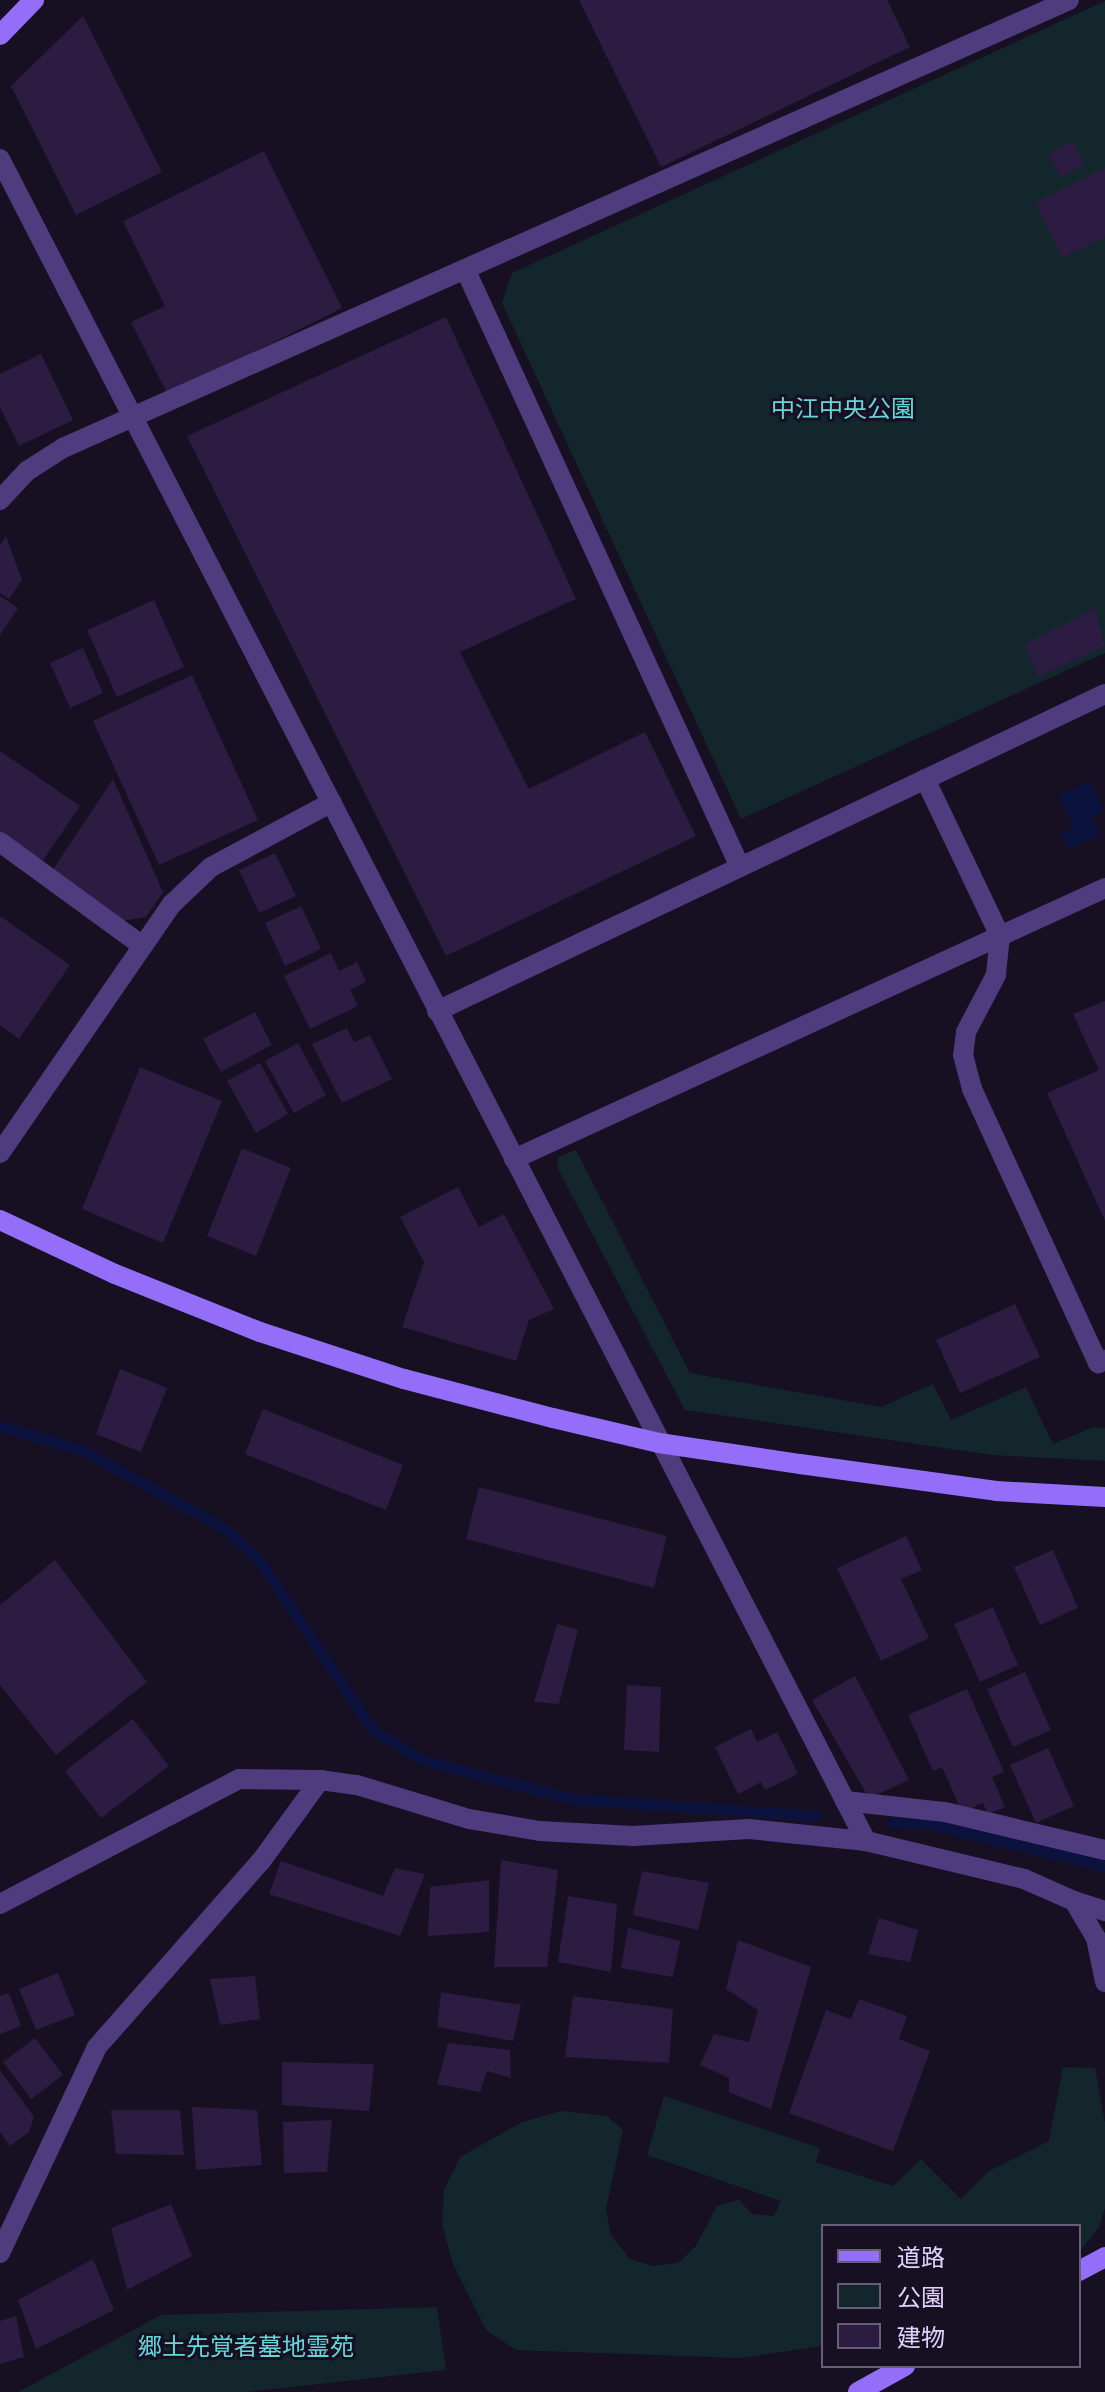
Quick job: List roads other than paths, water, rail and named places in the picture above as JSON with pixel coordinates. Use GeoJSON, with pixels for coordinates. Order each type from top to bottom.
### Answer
{"type":"FeatureCollection","features":[{"type":"Feature","properties":{"kind":"street"},"geometry":{"type":"LineString","coordinates":[[0,35],[34,0]]}},
{"type":"Feature","properties":{"kind":"street"},"geometry":{"type":"LineString","coordinates":[[0,500],[27,471],[63,448],[137,418],[1069,0]]}},
{"type":"Feature","properties":{"kind":"street"},"geometry":{"type":"LineString","coordinates":[[0,159],[137,418],[437,1011],[866,1841]]}},
{"type":"Feature","properties":{"kind":"street"},"geometry":{"type":"LineString","coordinates":[[466,271],[740,867]]}},
{"type":"Feature","properties":{"kind":"street"},"geometry":{"type":"LineString","coordinates":[[437,1011],[1105,694]]}},
{"type":"Feature","properties":{"kind":"street"},"geometry":{"type":"LineString","coordinates":[[925,779],[1000,936],[996,975],[966,1032],[967,1075],[1098,1363],[1105,1360]]}},
{"type":"Feature","properties":{"kind":"street"},"geometry":{"type":"LineString","coordinates":[[0,1153],[172,904],[211,867],[332,802]]}},
{"type":"Feature","properties":{"kind":"street"},"geometry":{"type":"LineString","coordinates":[[0,842],[141,945]]}},
{"type":"Feature","properties":{"kind":"street"},"geometry":{"type":"LineString","coordinates":[[514,1159],[1105,888]]}},
{"type":"Feature","properties":{"kind":"street"},"geometry":{"type":"LineString","coordinates":[[0,1220],[260,1332],[404,1379],[659,1443],[996,1491],[1105,1497]]}},
{"type":"Feature","properties":{"kind":"street"},"geometry":{"type":"LineString","coordinates":[[0,1904],[239,1779],[320,1780],[357,1785],[469,1819],[540,1831],[633,1836],[749,1829],[866,1841],[1024,1879],[1105,1911]]}},
{"type":"Feature","properties":{"kind":"street"},"geometry":{"type":"LineString","coordinates":[[0,2253],[97,2047],[261,1861],[320,1780]]}},
{"type":"Feature","properties":{"kind":"street"},"geometry":{"type":"LineString","coordinates":[[845,1801],[945,1812],[1105,1850]]}},
{"type":"Feature","properties":{"kind":"street"},"geometry":{"type":"LineString","coordinates":[[1074,1901],[1096,1938],[1105,1982]]}},
{"type":"Feature","properties":{"kind":"street"},"geometry":{"type":"LineString","coordinates":[[1081,2270],[1105,2257]]}},
{"type":"Feature","properties":{"kind":"street"},"geometry":{"type":"LineString","coordinates":[[858,2392],[901,2368]]}},
{"type":"Feature","properties":{"kind":"waterway"},"geometry":{"type":"LineString","coordinates":[[0,1426],[82,1450],[227,1530],[259,1560],[373,1730],[422,1760],[573,1799],[816,1816]]}},
{"type":"Feature","properties":{"kind":"waterway"},"geometry":{"type":"LineString","coordinates":[[893,1822],[930,1824],[1105,1866]]}},
{"type":"Feature","properties":{"kind":"park label","name":"中江中央公園"},"geometry":{"type":"Point","coordinates":[843,412]}},
{"type":"Feature","properties":{"kind":"park label","name":"郷土先覚者墓地霊苑"},"geometry":{"type":"Point","coordinates":[246,2350]}}]}
